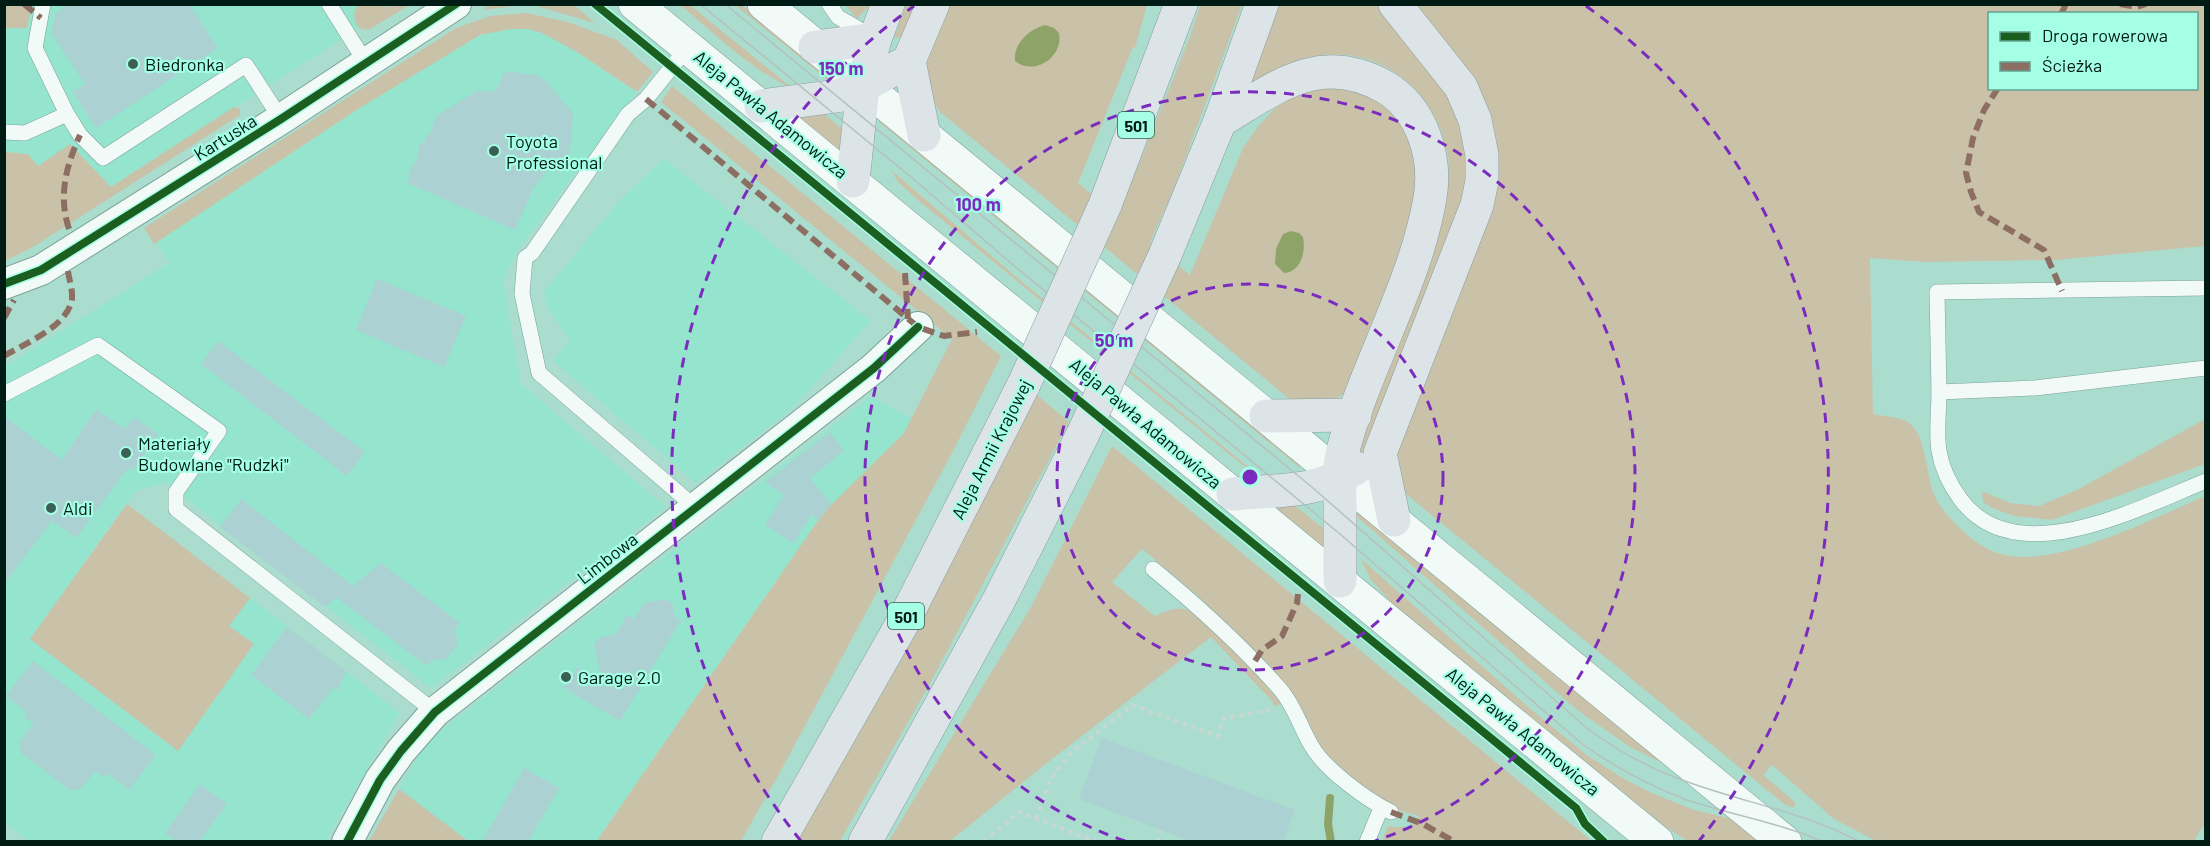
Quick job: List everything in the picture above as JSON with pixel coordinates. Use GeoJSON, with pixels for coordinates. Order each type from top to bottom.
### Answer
{"type":"FeatureCollection","features":[{"type":"Feature","properties":{"kind":"main road","name":"Aleja Pawła Adamowicza"},"geometry":{"type":"LineString","coordinates":[[636,4],[1657,842]]}},
{"type":"Feature","properties":{"kind":"main road"},"geometry":{"type":"LineString","coordinates":[[764,4],[1785,842]]}},
{"type":"Feature","properties":{"kind":"main road"},"geometry":{"type":"LineString","coordinates":[[853,181],[863,86],[875,39],[888,4]]}},
{"type":"Feature","properties":{"kind":"main road"},"geometry":{"type":"LineString","coordinates":[[924,135],[909,61],[933,4]]}},
{"type":"Feature","properties":{"kind":"main road"},"geometry":{"type":"LineString","coordinates":[[1167,44],[1170,4]]}},
{"type":"Feature","properties":{"kind":"main road","name":"Aleja Armii Krajowej"},"geometry":{"type":"LineString","coordinates":[[778,842],[902,624],[1023,384],[1105,206],[1181,4]]}},
{"type":"Feature","properties":{"kind":"main road"},"geometry":{"type":"LineString","coordinates":[[865,842],[999,600],[1083,434],[1165,255],[1220,121],[1262,4]]}},
{"type":"Feature","properties":{"kind":"main road"},"geometry":{"type":"LineString","coordinates":[[1394,520],[1380,453],[1455,265],[1477,205],[1482,181],[1482,155],[1475,120],[1461,87],[1395,4]]}},
{"type":"Feature","properties":{"kind":"main road"},"geometry":{"type":"LineString","coordinates":[[815,47],[875,39]]}},
{"type":"Feature","properties":{"kind":"main road"},"geometry":{"type":"LineString","coordinates":[[761,106],[837,96],[863,86],[909,61]]}},
{"type":"Feature","properties":{"kind":"main road"},"geometry":{"type":"LineString","coordinates":[[1220,121],[1285,83],[1305,75],[1325,71],[1346,72],[1366,77],[1396,94],[1417,119],[1426,140],[1431,161],[1431,196],[1417,249],[1341,457],[1340,581]]}},
{"type":"Feature","properties":{"kind":"main road"},"geometry":{"type":"LineString","coordinates":[[1266,416],[1355,415]]}},
{"type":"Feature","properties":{"kind":"main road"},"geometry":{"type":"LineString","coordinates":[[1233,495],[1313,488],[1340,478],[1380,453]]}},
{"type":"Feature","properties":{"kind":"street","name":"Kartuska"},"geometry":{"type":"LineString","coordinates":[[4,284],[42,270],[281,119],[456,4]]}},
{"type":"Feature","properties":{"kind":"street","name":"Limbowa"},"geometry":{"type":"LineString","coordinates":[[347,842],[380,780],[435,712],[874,368],[918,327]]}},
{"type":"Feature","properties":{"kind":"lane"},"geometry":{"type":"LineString","coordinates":[[44,4],[35,48],[67,114],[80,135],[103,158],[246,65],[281,119]]}},
{"type":"Feature","properties":{"kind":"lane"},"geometry":{"type":"LineString","coordinates":[[829,4],[838,17],[875,39]]}},
{"type":"Feature","properties":{"kind":"lane"},"geometry":{"type":"LineString","coordinates":[[332,5],[366,63]]}},
{"type":"Feature","properties":{"kind":"lane"},"geometry":{"type":"LineString","coordinates":[[688,47],[646,99],[628,114],[532,253],[525,258],[522,294],[539,373],[696,508]]}},
{"type":"Feature","properties":{"kind":"lane"},"geometry":{"type":"LineString","coordinates":[[4,132],[25,133],[67,114]]}},
{"type":"Feature","properties":{"kind":"lane"},"geometry":{"type":"LineString","coordinates":[[2205,288],[1937,292],[1939,451],[1947,481],[1968,508],[1983,520],[2018,534],[2056,534],[2093,525],[2205,481]]}},
{"type":"Feature","properties":{"kind":"lane"},"geometry":{"type":"LineString","coordinates":[[4,394],[98,345],[219,432],[176,492],[176,509],[435,712]]}},
{"type":"Feature","properties":{"kind":"lane"},"geometry":{"type":"LineString","coordinates":[[1938,392],[2035,388],[2205,368]]}},
{"type":"Feature","properties":{"kind":"lane"},"geometry":{"type":"LineString","coordinates":[[1153,569],[1201,609],[1255,661],[1292,706],[1312,748],[1344,782],[1386,810],[1367,842]]}},
{"type":"Feature","properties":{"kind":"path"},"geometry":{"type":"LineString","coordinates":[[1036,819],[1050,780],[1071,753],[1132,705],[1218,736],[1224,718],[1292,706]]}},
{"type":"Feature","properties":{"kind":"path"},"geometry":{"type":"LineString","coordinates":[[984,842],[1019,813],[1097,842]]}},
{"type":"Feature","properties":{"kind":"path"},"geometry":{"type":"LineString","coordinates":[[1157,842],[1161,830]]}},
{"type":"Feature","properties":{"kind":"shaded area"},"geometry":{"type":"Polygon","coordinates":[[[5,4],[32,5],[27,28],[5,28],[5,4]]]}},
{"type":"Feature","properties":{"kind":"shaded area"},"geometry":{"type":"Polygon","coordinates":[[[4,5],[395,5],[61,219],[5,205],[4,5]]]}},
{"type":"Feature","properties":{"kind":"shaded area"},"geometry":{"type":"Polygon","coordinates":[[[359,5],[389,7],[410,5],[368,30],[359,28],[355,22],[354,13],[359,5]]]}},
{"type":"Feature","properties":{"kind":"shaded area"},"geometry":{"type":"Polygon","coordinates":[[[490,5],[521,5],[485,10],[490,5]]]}},
{"type":"Feature","properties":{"kind":"shaded area"},"geometry":{"type":"Polygon","coordinates":[[[521,5],[574,5],[595,23],[536,6],[521,5]]]}},
{"type":"Feature","properties":{"kind":"shaded area"},"geometry":{"type":"Polygon","coordinates":[[[680,5],[690,5],[792,88],[747,61],[680,5]]]}},
{"type":"Feature","properties":{"kind":"shaded area"},"geometry":{"type":"Polygon","coordinates":[[[735,5],[742,5],[843,87],[840,90],[735,5]]]}},
{"type":"Feature","properties":{"kind":"shaded area"},"geometry":{"type":"Polygon","coordinates":[[[845,5],[870,5],[857,19],[845,5]]]}},
{"type":"Feature","properties":{"kind":"shaded area"},"geometry":{"type":"Polygon","coordinates":[[[906,5],[921,5],[902,36],[894,39],[906,5]]]}},
{"type":"Feature","properties":{"kind":"shaded area"},"geometry":{"type":"Polygon","coordinates":[[[947,5],[1147,5],[1135,48],[1133,47],[1078,183],[1118,216],[1191,34],[1200,5],[1242,5],[1174,189],[1150,242],[1190,275],[1243,148],[1258,126],[1274,109],[1297,94],[1321,87],[1352,89],[1382,102],[1405,128],[1417,162],[1412,227],[1349,388],[1343,395],[1323,402],[1288,398],[940,112],[929,95],[926,64],[947,5]]]}},
{"type":"Feature","properties":{"kind":"shaded area"},"geometry":{"type":"Polygon","coordinates":[[[1279,5],[1378,5],[1421,57],[1457,110],[1468,162],[1464,198],[1369,443],[1356,460],[1445,202],[1448,157],[1441,131],[1430,108],[1415,89],[1396,73],[1374,62],[1351,56],[1325,55],[1299,60],[1278,69],[1248,90],[1279,5]]]}},
{"type":"Feature","properties":{"kind":"shaded area"},"geometry":{"type":"Polygon","coordinates":[[[1411,5],[2205,5],[2205,246],[2056,260],[1927,262],[1870,258],[1873,414],[1904,420],[1911,424],[1921,440],[1932,489],[1937,500],[1952,520],[1978,543],[1998,553],[2012,556],[2033,557],[2057,553],[2110,537],[2205,496],[2206,821],[2194,841],[1876,841],[1834,819],[1772,765],[1763,775],[1795,802],[1794,808],[1784,804],[1406,494],[1395,458],[1493,203],[1411,5]]]}},
{"type":"Feature","properties":{"kind":"shaded area"},"geometry":{"type":"Polygon","coordinates":[[[526,13],[568,22],[617,40],[653,72],[637,92],[577,52],[542,33],[528,29],[510,29],[480,35],[358,109],[154,244],[144,228],[456,28],[491,16],[526,13]]]}},
{"type":"Feature","properties":{"kind":"shaded area"},"geometry":{"type":"Polygon","coordinates":[[[1045,25],[1054,28],[1059,33],[1057,49],[1053,56],[1046,62],[1031,67],[1015,61],[1017,48],[1028,33],[1045,25]]]}},
{"type":"Feature","properties":{"kind":"shaded area"},"geometry":{"type":"Polygon","coordinates":[[[510,29],[528,29],[558,40],[637,92],[517,251],[503,281],[521,384],[666,507],[431,688],[166,483],[135,491],[30,639],[254,644],[229,626],[250,598],[400,713],[325,841],[29,841],[5,823],[4,367],[169,263],[157,242],[358,109],[472,39],[510,29]]]}},
{"type":"Feature","properties":{"kind":"shaded area"},"geometry":{"type":"Polygon","coordinates":[[[672,86],[1001,356],[952,453],[741,841],[596,842],[817,522],[831,505],[904,433],[952,339],[661,102],[672,86]]]}},
{"type":"Feature","properties":{"kind":"shaded area"},"geometry":{"type":"Polygon","coordinates":[[[234,107],[240,109],[240,115],[33,247],[5,261],[5,152],[28,154],[38,166],[70,144],[111,187],[234,107]]]}},
{"type":"Feature","properties":{"kind":"shaded area"},"geometry":{"type":"Polygon","coordinates":[[[821,111],[847,133],[850,159],[790,113],[821,111]]]}},
{"type":"Feature","properties":{"kind":"shaded area"},"geometry":{"type":"Polygon","coordinates":[[[879,117],[1298,461],[1300,468],[879,122],[879,117]]]}},
{"type":"Feature","properties":{"kind":"shaded area"},"geometry":{"type":"Polygon","coordinates":[[[664,159],[871,321],[792,408],[696,483],[553,361],[570,340],[547,307],[544,292],[620,200],[664,159]]]}},
{"type":"Feature","properties":{"kind":"shaded area"},"geometry":{"type":"Polygon","coordinates":[[[891,170],[1014,275],[1258,475],[1240,463],[919,201],[898,182],[891,170]]]}},
{"type":"Feature","properties":{"kind":"shaded area"},"geometry":{"type":"Polygon","coordinates":[[[1291,231],[1303,237],[1303,255],[1295,269],[1284,273],[1275,264],[1276,249],[1283,234],[1291,231]]]}},
{"type":"Feature","properties":{"kind":"shaded area"},"geometry":{"type":"Polygon","coordinates":[[[1037,395],[1069,422],[926,691],[840,841],[796,842],[889,681],[1037,395]]]}},
{"type":"Feature","properties":{"kind":"shaded area"},"geometry":{"type":"Polygon","coordinates":[[[871,396],[912,419],[904,433],[831,505],[817,522],[596,841],[468,841],[399,789],[426,742],[871,396]]]}},
{"type":"Feature","properties":{"kind":"shaded area"},"geometry":{"type":"Polygon","coordinates":[[[2205,419],[2205,464],[2052,520],[2014,516],[1983,502],[1982,491],[2010,503],[2039,506],[2077,490],[2205,419]]]}},
{"type":"Feature","properties":{"kind":"shaded area"},"geometry":{"type":"Polygon","coordinates":[[[1112,446],[1591,841],[1382,841],[1388,826],[1411,828],[1419,816],[1394,809],[1365,790],[1332,761],[1312,736],[1303,712],[1285,686],[1198,596],[1142,549],[1112,582],[1155,616],[1172,609],[1181,609],[1190,611],[1199,617],[1224,639],[1282,704],[1274,706],[1273,702],[1211,637],[950,841],[888,842],[1031,607],[1112,446]]]}},
{"type":"Feature","properties":{"kind":"shaded area"},"geometry":{"type":"Polygon","coordinates":[[[1264,500],[1292,503],[1333,536],[1340,561],[1264,500]]]}},
{"type":"Feature","properties":{"kind":"shaded area"},"geometry":{"type":"Polygon","coordinates":[[[1347,502],[1676,770],[1630,747],[1577,710],[1348,509],[1347,502]]]}},
{"type":"Feature","properties":{"kind":"shaded area"},"geometry":{"type":"Polygon","coordinates":[[[127,504],[250,598],[229,626],[254,644],[178,751],[30,639],[127,504]]]}},
{"type":"Feature","properties":{"kind":"shaded area"},"geometry":{"type":"Polygon","coordinates":[[[1360,558],[1527,706],[1588,756],[1626,780],[1654,794],[1694,810],[1737,820],[1763,841],[1688,841],[1656,821],[1398,610],[1371,580],[1360,558]]]}},
{"type":"Feature","properties":{"kind":"shaded area"},"geometry":{"type":"Polygon","coordinates":[[[399,789],[468,841],[369,841],[399,789]]]}},
{"type":"Feature","properties":{"kind":"building","name":"Biedronka"},"geometry":{"type":"Polygon","coordinates":[[[69,4],[189,4],[218,48],[96,128],[73,92],[85,84],[51,33],[55,14],[69,4]]]}},
{"type":"Feature","properties":{"kind":"building","name":"Toyota Professional"},"geometry":{"type":"Polygon","coordinates":[[[505,71],[537,75],[545,80],[573,113],[568,158],[560,173],[549,169],[534,187],[515,230],[407,183],[410,176],[408,174],[418,157],[419,144],[424,143],[427,135],[430,134],[436,116],[477,91],[496,91],[505,71]]]}},
{"type":"Feature","properties":{"kind":"building"},"geometry":{"type":"Polygon","coordinates":[[[377,279],[466,316],[444,367],[356,330],[377,279]]]}},
{"type":"Feature","properties":{"kind":"building"},"geometry":{"type":"Polygon","coordinates":[[[218,341],[365,452],[347,476],[201,364],[218,341]]]}},
{"type":"Feature","properties":{"kind":"building","name":"Aldi"},"geometry":{"type":"Polygon","coordinates":[[[96,409],[125,429],[134,417],[158,434],[133,471],[128,468],[76,538],[52,521],[4,584],[4,416],[62,460],[96,409]]]}},
{"type":"Feature","properties":{"kind":"building"},"geometry":{"type":"Polygon","coordinates":[[[830,432],[844,451],[810,478],[831,504],[818,520],[811,515],[793,543],[765,525],[784,495],[765,482],[830,432]]]}},
{"type":"Feature","properties":{"kind":"building"},"geometry":{"type":"Polygon","coordinates":[[[241,499],[353,586],[381,563],[460,623],[455,629],[458,644],[446,659],[432,660],[427,666],[337,598],[349,588],[325,607],[220,527],[241,499]]]}},
{"type":"Feature","properties":{"kind":"building"},"geometry":{"type":"Polygon","coordinates":[[[665,599],[672,603],[675,617],[681,620],[620,721],[564,688],[577,667],[602,682],[594,645],[598,638],[616,634],[627,615],[634,619],[644,603],[665,599]]]}},
{"type":"Feature","properties":{"kind":"building"},"geometry":{"type":"Polygon","coordinates":[[[287,627],[346,671],[337,691],[333,688],[309,719],[251,675],[287,627]]]}},
{"type":"Feature","properties":{"kind":"building"},"geometry":{"type":"Polygon","coordinates":[[[33,661],[156,755],[129,790],[107,773],[104,777],[95,771],[81,789],[70,790],[21,753],[19,742],[34,723],[24,717],[27,713],[6,696],[33,661]]]}},
{"type":"Feature","properties":{"kind":"building"},"geometry":{"type":"Polygon","coordinates":[[[1102,738],[1295,810],[1283,842],[1193,842],[1079,799],[1102,738]]]}},
{"type":"Feature","properties":{"kind":"building"},"geometry":{"type":"Polygon","coordinates":[[[524,768],[559,788],[528,842],[482,842],[524,768]]]}},
{"type":"Feature","properties":{"kind":"building"},"geometry":{"type":"Polygon","coordinates":[[[200,784],[227,804],[199,842],[177,842],[165,833],[200,784]]]}},
{"type":"Feature","properties":{"kind":"waterway"},"geometry":{"type":"LineString","coordinates":[[1330,798],[1328,824],[1331,842]]}},
{"type":"Feature","properties":{"kind":"tram line"},"geometry":{"type":"LineString","coordinates":[[700,4],[1340,534],[1582,744],[1633,775],[1673,795],[1824,842]]}},
{"type":"Feature","properties":{"kind":"tram line"},"geometry":{"type":"LineString","coordinates":[[725,4],[1313,488],[1588,729],[1631,756],[1665,773],[1815,822],[1860,842]]}},
{"type":"Feature","properties":{"kind":"marked path"},"geometry":{"type":"LineString","coordinates":[[24,4],[41,18]]}},
{"type":"Feature","properties":{"kind":"marked path"},"geometry":{"type":"LineString","coordinates":[[2062,12],[2066,4]]}},
{"type":"Feature","properties":{"kind":"marked path"},"geometry":{"type":"LineString","coordinates":[[2120,4],[2137,7],[2146,4]]}},
{"type":"Feature","properties":{"kind":"marked path"},"geometry":{"type":"LineString","coordinates":[[1997,90],[1984,110],[1973,138],[1966,173],[1971,192],[1979,212],[2044,250],[2062,291]]}},
{"type":"Feature","properties":{"kind":"marked path"},"geometry":{"type":"LineString","coordinates":[[646,99],[918,327],[944,336],[977,332]]}},
{"type":"Feature","properties":{"kind":"marked path"},"geometry":{"type":"LineString","coordinates":[[69,229],[64,205],[65,181],[80,135]]}},
{"type":"Feature","properties":{"kind":"marked path"},"geometry":{"type":"LineString","coordinates":[[4,356],[45,333],[63,317],[72,299],[68,271]]}},
{"type":"Feature","properties":{"kind":"marked path"},"geometry":{"type":"LineString","coordinates":[[905,273],[908,319]]}},
{"type":"Feature","properties":{"kind":"marked path"},"geometry":{"type":"LineString","coordinates":[[4,318],[14,300]]}},
{"type":"Feature","properties":{"kind":"marked path"},"geometry":{"type":"LineString","coordinates":[[1255,661],[1262,650],[1282,636],[1297,603],[1298,594]]}},
{"type":"Feature","properties":{"kind":"marked path"},"geometry":{"type":"LineString","coordinates":[[1391,812],[1423,824],[1455,842]]}},
{"type":"Feature","properties":{"kind":"cycle path"},"geometry":{"type":"LineString","coordinates":[[4,284],[41,270],[281,119],[456,4]]}},
{"type":"Feature","properties":{"kind":"cycle path"},"geometry":{"type":"LineString","coordinates":[[595,4],[1576,808],[1585,824],[1604,842]]}},
{"type":"Feature","properties":{"kind":"cycle path"},"geometry":{"type":"LineString","coordinates":[[347,842],[380,780],[401,751],[435,712],[874,368],[918,327]]}},
{"type":"Feature","properties":{"kind":"place","name":"Biedronka"},"geometry":{"type":"Point","coordinates":[133,64]}},
{"type":"Feature","properties":{"kind":"place","name":"Toyota Professional"},"geometry":{"type":"Point","coordinates":[494,151]}},
{"type":"Feature","properties":{"kind":"place","name":"Materiały Budowlane \"Rudzki\""},"geometry":{"type":"Point","coordinates":[126,453]}},
{"type":"Feature","properties":{"kind":"place","name":"Aldi"},"geometry":{"type":"Point","coordinates":[51,508]}},
{"type":"Feature","properties":{"kind":"place","name":"Garage 2.0"},"geometry":{"type":"Point","coordinates":[566,677]}}]}
